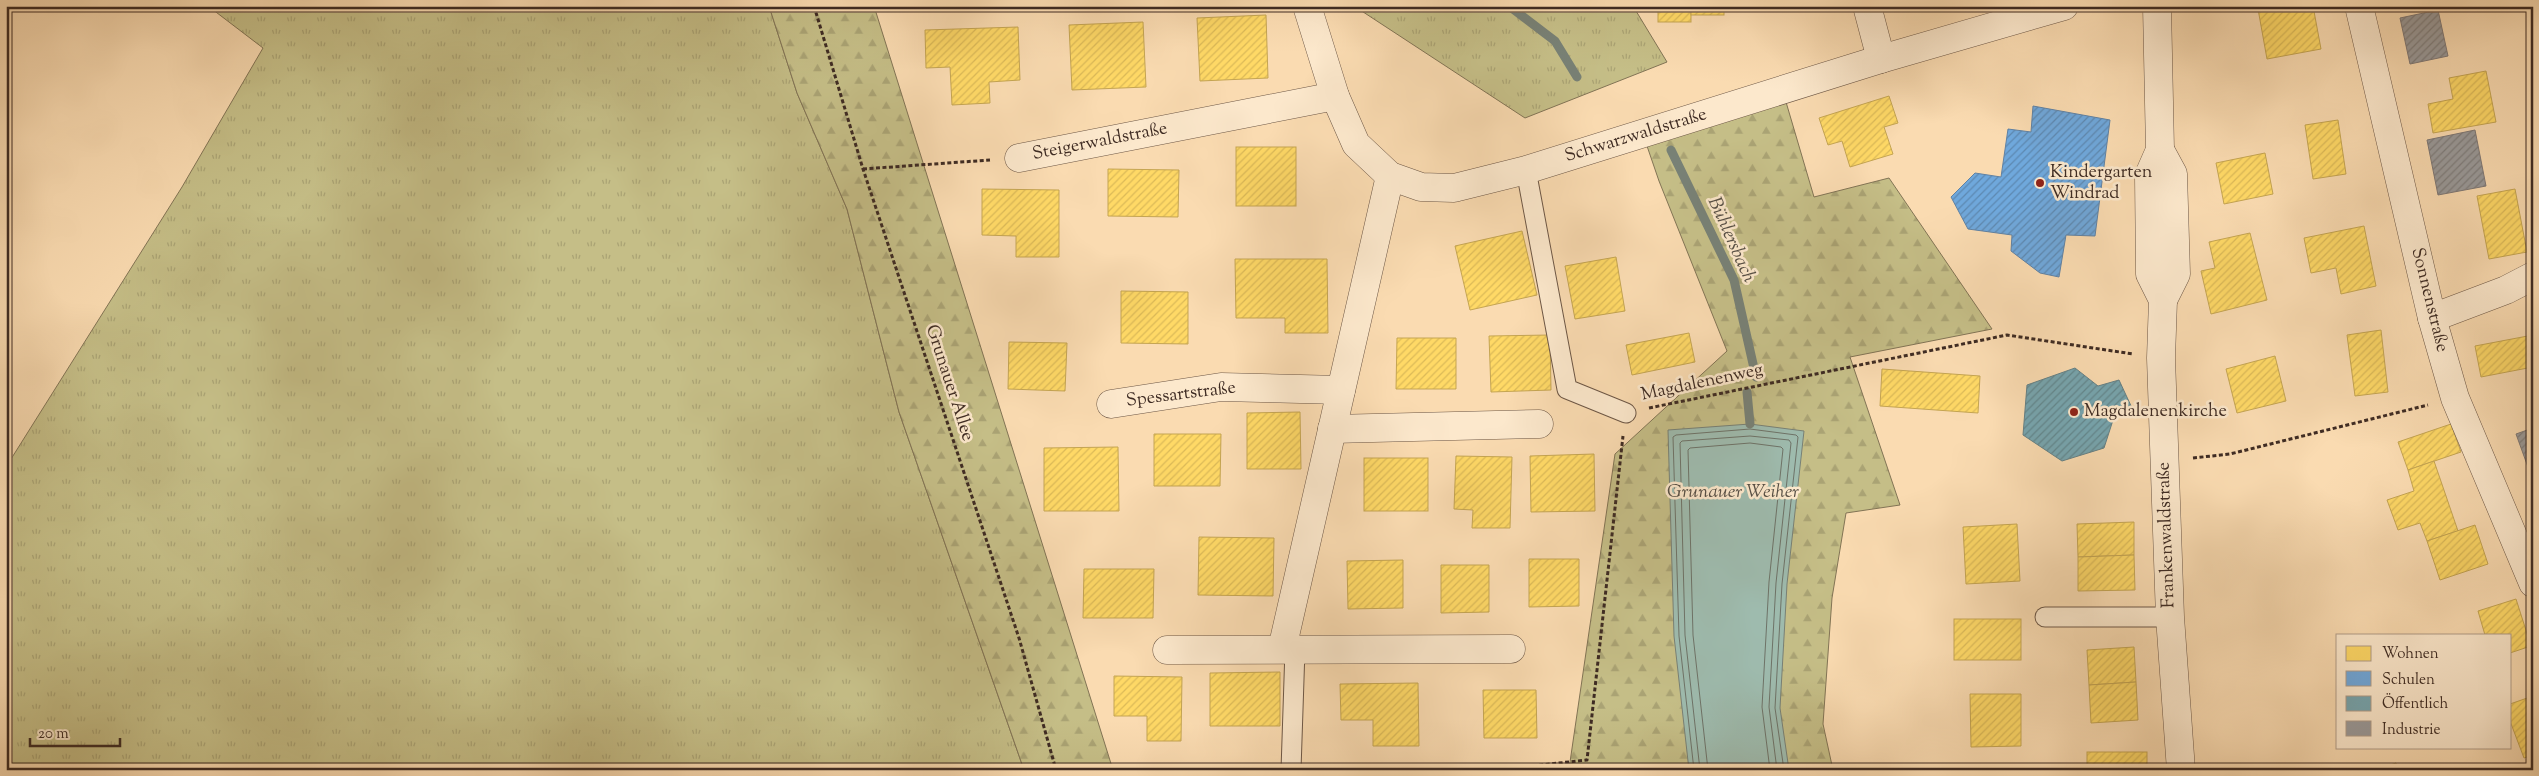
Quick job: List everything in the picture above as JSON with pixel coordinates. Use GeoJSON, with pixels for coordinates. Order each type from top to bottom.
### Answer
{"type":"FeatureCollection","features":[{"type":"Feature","properties":{"kind":"street","name":"Schwarzwaldstraße"},"geometry":{"type":"LineString","coordinates":[[1307,6],[1335,96],[1356,144],[1390,176],[1422,187],[1454,188],[1526,170],[1882,59],[2064,6]]}},
{"type":"Feature","properties":{"kind":"street"},"geometry":{"type":"LineString","coordinates":[[1867,6],[1882,59]]}},
{"type":"Feature","properties":{"kind":"street","name":"Frankenwaldstraße"},"geometry":{"type":"LineString","coordinates":[[2157,6],[2160,150],[2149,175],[2150,274],[2162,300],[2161,358],[2170,617],[2181,770]]}},
{"type":"Feature","properties":{"kind":"street","name":"Sonnenstraße"},"geometry":{"type":"LineString","coordinates":[[2359,6],[2432,318],[2455,398],[2533,583]]}},
{"type":"Feature","properties":{"kind":"street","name":"Steigerwaldstraße"},"geometry":{"type":"LineString","coordinates":[[1018,158],[1335,96]]}},
{"type":"Feature","properties":{"kind":"street"},"geometry":{"type":"LineString","coordinates":[[1289,649],[1332,429],[1390,176]]}},
{"type":"Feature","properties":{"kind":"street"},"geometry":{"type":"LineString","coordinates":[[2432,318],[2506,290],[2533,276]]}},
{"type":"Feature","properties":{"kind":"street","name":"Spessartstraße"},"geometry":{"type":"LineString","coordinates":[[1111,404],[1221,387],[1341,390]]}},
{"type":"Feature","properties":{"kind":"street"},"geometry":{"type":"LineString","coordinates":[[1332,429],[1539,424]]}},
{"type":"Feature","properties":{"kind":"street"},"geometry":{"type":"LineString","coordinates":[[1167,650],[1511,649]]}},
{"type":"Feature","properties":{"kind":"lane"},"geometry":{"type":"LineString","coordinates":[[1526,170],[1567,389],[1626,413]]}},
{"type":"Feature","properties":{"kind":"lane"},"geometry":{"type":"LineString","coordinates":[[2046,617],[2170,617]]}},
{"type":"Feature","properties":{"kind":"lane"},"geometry":{"type":"LineString","coordinates":[[1289,649],[1291,770]]}},
{"type":"Feature","properties":{"kind":"path","name":"Grunauer Allee"},"geometry":{"type":"LineString","coordinates":[[814,6],[863,169],[1019,638],[1056,770]]}},
{"type":"Feature","properties":{"kind":"path","name":"Steigerwaldstraße"},"geometry":{"type":"LineString","coordinates":[[863,169],[1018,158]]}},
{"type":"Feature","properties":{"kind":"path","name":"Magdalenenweg"},"geometry":{"type":"LineString","coordinates":[[1494,770],[1588,760],[1626,413],[2007,335],[2161,358]]}},
{"type":"Feature","properties":{"kind":"path"},"geometry":{"type":"LineString","coordinates":[[2165,460],[2230,454],[2455,398]]}},
{"type":"Feature","properties":{"kind":"green space"},"geometry":{"type":"Polygon","coordinates":[[[208,6],[769,6],[797,93],[847,209],[899,412],[1024,770],[6,770],[6,467],[182,187],[263,48],[208,6]]]}},
{"type":"Feature","properties":{"kind":"green space"},"geometry":{"type":"Polygon","coordinates":[[[769,6],[874,6],[1113,770],[1024,770],[899,412],[847,209],[797,93],[769,6]]]}},
{"type":"Feature","properties":{"kind":"green space"},"geometry":{"type":"Polygon","coordinates":[[[1354,6],[1633,6],[1667,62],[1525,118],[1354,6]]]}},
{"type":"Feature","properties":{"kind":"green space"},"geometry":{"type":"Polygon","coordinates":[[[1786,102],[1814,197],[1889,178],[1992,329],[1850,357],[1900,505],[1846,513],[1832,598],[1823,724],[1833,770],[1562,770],[1569,769],[1615,454],[1727,351],[1659,181],[1647,146],[1786,102]]]}},
{"type":"Feature","properties":{"kind":"water","name":"Grunauer Weiher"},"geometry":{"type":"Polygon","coordinates":[[[1750,424],[1804,431],[1787,584],[1780,708],[1789,770],[1689,770],[1674,636],[1668,430],[1750,424]]]}},
{"type":"Feature","properties":{"kind":"building: Wohnen"},"geometry":{"type":"Polygon","coordinates":[[[1658,6],[1691,6],[1691,22],[1658,22],[1658,6]]]}},
{"type":"Feature","properties":{"kind":"building: Wohnen"},"geometry":{"type":"Polygon","coordinates":[[[1691,6],[1724,6],[1724,15],[1691,15],[1691,6]]]}},
{"type":"Feature","properties":{"kind":"building: Wohnen"},"geometry":{"type":"Polygon","coordinates":[[[1757,6],[1757,8],[1724,7],[1757,6]]]}},
{"type":"Feature","properties":{"kind":"building: Wohnen"},"geometry":{"type":"Polygon","coordinates":[[[2272,6],[2313,6],[2321,49],[2267,59],[2258,9],[2272,6]]]}},
{"type":"Feature","properties":{"kind":"building: Wohnen"},"geometry":{"type":"Polygon","coordinates":[[[1266,15],[1268,78],[1200,81],[1197,18],[1266,15]]]}},
{"type":"Feature","properties":{"kind":"building: Wohnen"},"geometry":{"type":"Polygon","coordinates":[[[1143,22],[1146,87],[1072,90],[1069,25],[1143,22]]]}},
{"type":"Feature","properties":{"kind":"building: Wohnen"},"geometry":{"type":"Polygon","coordinates":[[[1018,27],[1020,80],[989,82],[990,103],[952,105],[950,67],[926,68],[925,30],[1018,27]]]}},
{"type":"Feature","properties":{"kind":"building: Wohnen"},"geometry":{"type":"Polygon","coordinates":[[[2486,71],[2496,122],[2433,133],[2428,104],[2453,99],[2449,78],[2486,71]]]}},
{"type":"Feature","properties":{"kind":"building: Wohnen"},"geometry":{"type":"Polygon","coordinates":[[[1889,96],[1898,123],[1884,127],[1893,154],[1850,167],[1842,141],[1828,145],[1819,118],[1889,96]]]}},
{"type":"Feature","properties":{"kind":"building: Wohnen"},"geometry":{"type":"Polygon","coordinates":[[[2338,120],[2346,174],[2313,179],[2305,125],[2338,120]]]}},
{"type":"Feature","properties":{"kind":"building: Wohnen"},"geometry":{"type":"Polygon","coordinates":[[[1236,147],[1296,147],[1296,206],[1236,206],[1236,147]]]}},
{"type":"Feature","properties":{"kind":"building: Wohnen"},"geometry":{"type":"Polygon","coordinates":[[[2265,153],[2273,194],[2224,204],[2216,163],[2265,153]]]}},
{"type":"Feature","properties":{"kind":"building: Wohnen"},"geometry":{"type":"Polygon","coordinates":[[[1108,169],[1179,170],[1178,217],[1108,216],[1108,169]]]}},
{"type":"Feature","properties":{"kind":"building: Wohnen"},"geometry":{"type":"Polygon","coordinates":[[[982,189],[1059,190],[1059,257],[1016,257],[1016,236],[982,235],[982,189]]]}},
{"type":"Feature","properties":{"kind":"building: Wohnen"},"geometry":{"type":"Polygon","coordinates":[[[2515,189],[2527,252],[2489,259],[2477,196],[2515,189]]]}},
{"type":"Feature","properties":{"kind":"building: Wohnen"},"geometry":{"type":"Polygon","coordinates":[[[2364,226],[2376,286],[2341,294],[2336,268],[2311,273],[2304,238],[2364,226]]]}},
{"type":"Feature","properties":{"kind":"building: Wohnen"},"geometry":{"type":"Polygon","coordinates":[[[1522,231],[1537,295],[1470,310],[1455,246],[1522,231]]]}},
{"type":"Feature","properties":{"kind":"building: Wohnen"},"geometry":{"type":"Polygon","coordinates":[[[2250,233],[2267,300],[2211,314],[2201,271],[2215,268],[2209,242],[2250,233]]]}},
{"type":"Feature","properties":{"kind":"building: Wohnen"},"geometry":{"type":"Polygon","coordinates":[[[1616,257],[1625,311],[1575,319],[1565,266],[1616,257]]]}},
{"type":"Feature","properties":{"kind":"building: Wohnen"},"geometry":{"type":"Polygon","coordinates":[[[1235,259],[1327,259],[1328,333],[1285,333],[1285,318],[1236,318],[1235,259]]]}},
{"type":"Feature","properties":{"kind":"building: Wohnen"},"geometry":{"type":"Polygon","coordinates":[[[1121,291],[1188,292],[1188,344],[1121,343],[1121,291]]]}},
{"type":"Feature","properties":{"kind":"building: Wohnen"},"geometry":{"type":"Polygon","coordinates":[[[2381,330],[2388,392],[2355,396],[2347,335],[2381,330]]]}},
{"type":"Feature","properties":{"kind":"building: Wohnen"},"geometry":{"type":"Polygon","coordinates":[[[1689,333],[1695,362],[1632,375],[1626,345],[1689,333]]]}},
{"type":"Feature","properties":{"kind":"building: Wohnen"},"geometry":{"type":"Polygon","coordinates":[[[1550,335],[1551,390],[1491,392],[1489,336],[1550,335]]]}},
{"type":"Feature","properties":{"kind":"building: Wohnen"},"geometry":{"type":"Polygon","coordinates":[[[2533,335],[2533,367],[2481,377],[2475,346],[2533,335]]]}},
{"type":"Feature","properties":{"kind":"building: Wohnen"},"geometry":{"type":"Polygon","coordinates":[[[1397,338],[1456,338],[1456,389],[1396,389],[1397,338]]]}},
{"type":"Feature","properties":{"kind":"building: Wohnen"},"geometry":{"type":"Polygon","coordinates":[[[1009,342],[1067,343],[1065,391],[1008,389],[1009,342]]]}},
{"type":"Feature","properties":{"kind":"building: Wohnen"},"geometry":{"type":"Polygon","coordinates":[[[2275,356],[2286,401],[2237,413],[2226,369],[2275,356]]]}},
{"type":"Feature","properties":{"kind":"building: Wohnen"},"geometry":{"type":"Polygon","coordinates":[[[1882,369],[1980,376],[1978,413],[1880,406],[1882,369]]]}},
{"type":"Feature","properties":{"kind":"building: Wohnen"},"geometry":{"type":"Polygon","coordinates":[[[1300,412],[1301,469],[1247,469],[1247,413],[1300,412]]]}},
{"type":"Feature","properties":{"kind":"building: Wohnen"},"geometry":{"type":"Polygon","coordinates":[[[2451,424],[2461,452],[2408,470],[2398,442],[2451,424]]]}},
{"type":"Feature","properties":{"kind":"building: Wohnen"},"geometry":{"type":"Polygon","coordinates":[[[1154,434],[1221,434],[1220,486],[1154,486],[1154,434]]]}},
{"type":"Feature","properties":{"kind":"building: Wohnen"},"geometry":{"type":"Polygon","coordinates":[[[1118,447],[1119,511],[1044,511],[1044,448],[1118,447]]]}},
{"type":"Feature","properties":{"kind":"building: Wohnen"},"geometry":{"type":"Polygon","coordinates":[[[1594,454],[1595,511],[1531,512],[1530,456],[1594,454]]]}},
{"type":"Feature","properties":{"kind":"building: Wohnen"},"geometry":{"type":"Polygon","coordinates":[[[1456,456],[1512,457],[1510,528],[1472,528],[1473,510],[1454,509],[1456,456]]]}},
{"type":"Feature","properties":{"kind":"building: Wohnen"},"geometry":{"type":"Polygon","coordinates":[[[1364,458],[1428,458],[1428,511],[1364,511],[1364,458]]]}},
{"type":"Feature","properties":{"kind":"building: Wohnen"},"geometry":{"type":"Polygon","coordinates":[[[2434,461],[2458,531],[2427,541],[2420,523],[2398,530],[2387,500],[2414,491],[2408,470],[2434,461]]]}},
{"type":"Feature","properties":{"kind":"building: Wohnen"},"geometry":{"type":"Polygon","coordinates":[[[2134,522],[2134,555],[2078,557],[2077,524],[2134,522]]]}},
{"type":"Feature","properties":{"kind":"building: Wohnen"},"geometry":{"type":"Polygon","coordinates":[[[2017,524],[2020,581],[1966,584],[1963,527],[2017,524]]]}},
{"type":"Feature","properties":{"kind":"building: Wohnen"},"geometry":{"type":"Polygon","coordinates":[[[2475,525],[2488,564],[2440,580],[2427,541],[2475,525]]]}},
{"type":"Feature","properties":{"kind":"building: Wohnen"},"geometry":{"type":"Polygon","coordinates":[[[1199,537],[1274,538],[1273,596],[1198,595],[1199,537]]]}},
{"type":"Feature","properties":{"kind":"building: Wohnen"},"geometry":{"type":"Polygon","coordinates":[[[2134,555],[2135,590],[2078,591],[2078,557],[2134,555]]]}},
{"type":"Feature","properties":{"kind":"building: Wohnen"},"geometry":{"type":"Polygon","coordinates":[[[1529,559],[1579,559],[1579,606],[1529,607],[1529,559]]]}},
{"type":"Feature","properties":{"kind":"building: Wohnen"},"geometry":{"type":"Polygon","coordinates":[[[1403,560],[1403,608],[1348,609],[1347,561],[1403,560]]]}},
{"type":"Feature","properties":{"kind":"building: Wohnen"},"geometry":{"type":"Polygon","coordinates":[[[1441,565],[1489,565],[1489,612],[1441,613],[1441,565]]]}},
{"type":"Feature","properties":{"kind":"building: Wohnen"},"geometry":{"type":"Polygon","coordinates":[[[1084,569],[1154,569],[1153,618],[1083,618],[1084,569]]]}},
{"type":"Feature","properties":{"kind":"building: Wohnen"},"geometry":{"type":"Polygon","coordinates":[[[2516,599],[2531,646],[2512,652],[2512,634],[2485,634],[2478,611],[2516,599]]]}},
{"type":"Feature","properties":{"kind":"building: Wohnen"},"geometry":{"type":"Polygon","coordinates":[[[1954,619],[2021,619],[2021,660],[1954,660],[1954,619]]]}},
{"type":"Feature","properties":{"kind":"building: Wohnen"},"geometry":{"type":"Polygon","coordinates":[[[2134,647],[2136,682],[2089,685],[2087,650],[2134,647]]]}},
{"type":"Feature","properties":{"kind":"building: Wohnen"},"geometry":{"type":"Polygon","coordinates":[[[1280,672],[1280,726],[1210,726],[1210,673],[1280,672]]]}},
{"type":"Feature","properties":{"kind":"building: Wohnen"},"geometry":{"type":"Polygon","coordinates":[[[1114,676],[1182,677],[1181,741],[1147,741],[1147,716],[1114,716],[1114,676]]]}},
{"type":"Feature","properties":{"kind":"building: Wohnen"},"geometry":{"type":"Polygon","coordinates":[[[2136,682],[2138,720],[2091,723],[2089,685],[2136,682]]]}},
{"type":"Feature","properties":{"kind":"building: Wohnen"},"geometry":{"type":"Polygon","coordinates":[[[1418,683],[1419,746],[1373,746],[1373,720],[1341,720],[1340,684],[1418,683]]]}},
{"type":"Feature","properties":{"kind":"building: Wohnen"},"geometry":{"type":"Polygon","coordinates":[[[1483,690],[1536,690],[1537,738],[1484,738],[1483,690]]]}},
{"type":"Feature","properties":{"kind":"building: Wohnen"},"geometry":{"type":"Polygon","coordinates":[[[1970,694],[2021,694],[2021,746],[1971,747],[1970,694]]]}},
{"type":"Feature","properties":{"kind":"building: Wohnen"},"geometry":{"type":"Polygon","coordinates":[[[2533,696],[2533,755],[2524,758],[2512,726],[2512,703],[2533,696]]]}},
{"type":"Feature","properties":{"kind":"building: Wohnen"},"geometry":{"type":"Polygon","coordinates":[[[2087,752],[2147,752],[2147,770],[2087,770],[2087,752]]]}},
{"type":"Feature","properties":{"kind":"building: Wohnen"},"geometry":{"type":"Polygon","coordinates":[[[2396,763],[2398,770],[2376,770],[2396,763]]]}},
{"type":"Feature","properties":{"kind":"building: Schulen"},"geometry":{"type":"Polygon","coordinates":[[[2033,106],[2110,120],[2095,236],[2066,235],[2059,277],[2040,273],[2011,251],[2012,235],[1968,229],[1951,197],[1975,173],[2001,177],[2008,129],[2031,132],[2033,106]]]}},
{"type":"Feature","properties":{"kind":"building: Öffentlich","name":"Magdalenenkirche"},"geometry":{"type":"Polygon","coordinates":[[[2075,368],[2098,386],[2119,380],[2132,408],[2114,417],[2104,448],[2062,461],[2023,435],[2027,385],[2075,368]]]}},
{"type":"Feature","properties":{"kind":"building: Industrie"},"geometry":{"type":"Polygon","coordinates":[[[2438,10],[2448,56],[2410,64],[2400,18],[2438,10]]]}},
{"type":"Feature","properties":{"kind":"building: Industrie"},"geometry":{"type":"Polygon","coordinates":[[[2475,130],[2486,186],[2438,195],[2427,140],[2475,130]]]}},
{"type":"Feature","properties":{"kind":"building: Industrie"},"geometry":{"type":"Polygon","coordinates":[[[2533,428],[2533,481],[2516,434],[2533,428]]]}},
{"type":"Feature","properties":{"kind":"waterway","name":"Bühlersbach"},"geometry":{"type":"LineString","coordinates":[[1509,6],[1555,41],[1577,77]]}},
{"type":"Feature","properties":{"kind":"waterway","name":"Bühlersbach"},"geometry":{"type":"LineString","coordinates":[[1671,150],[1734,280],[1756,377]]}},
{"type":"Feature","properties":{"kind":"waterway","name":"Bühlersbach"},"geometry":{"type":"LineString","coordinates":[[1747,392],[1750,424]]}},
{"type":"Feature","properties":{"kind":"place","name":"Kindergarten Windrad"},"geometry":{"type":"Point","coordinates":[2040,183]}},
{"type":"Feature","properties":{"kind":"place","name":"Magdalenenkirche"},"geometry":{"type":"Point","coordinates":[2074,412]}}]}
